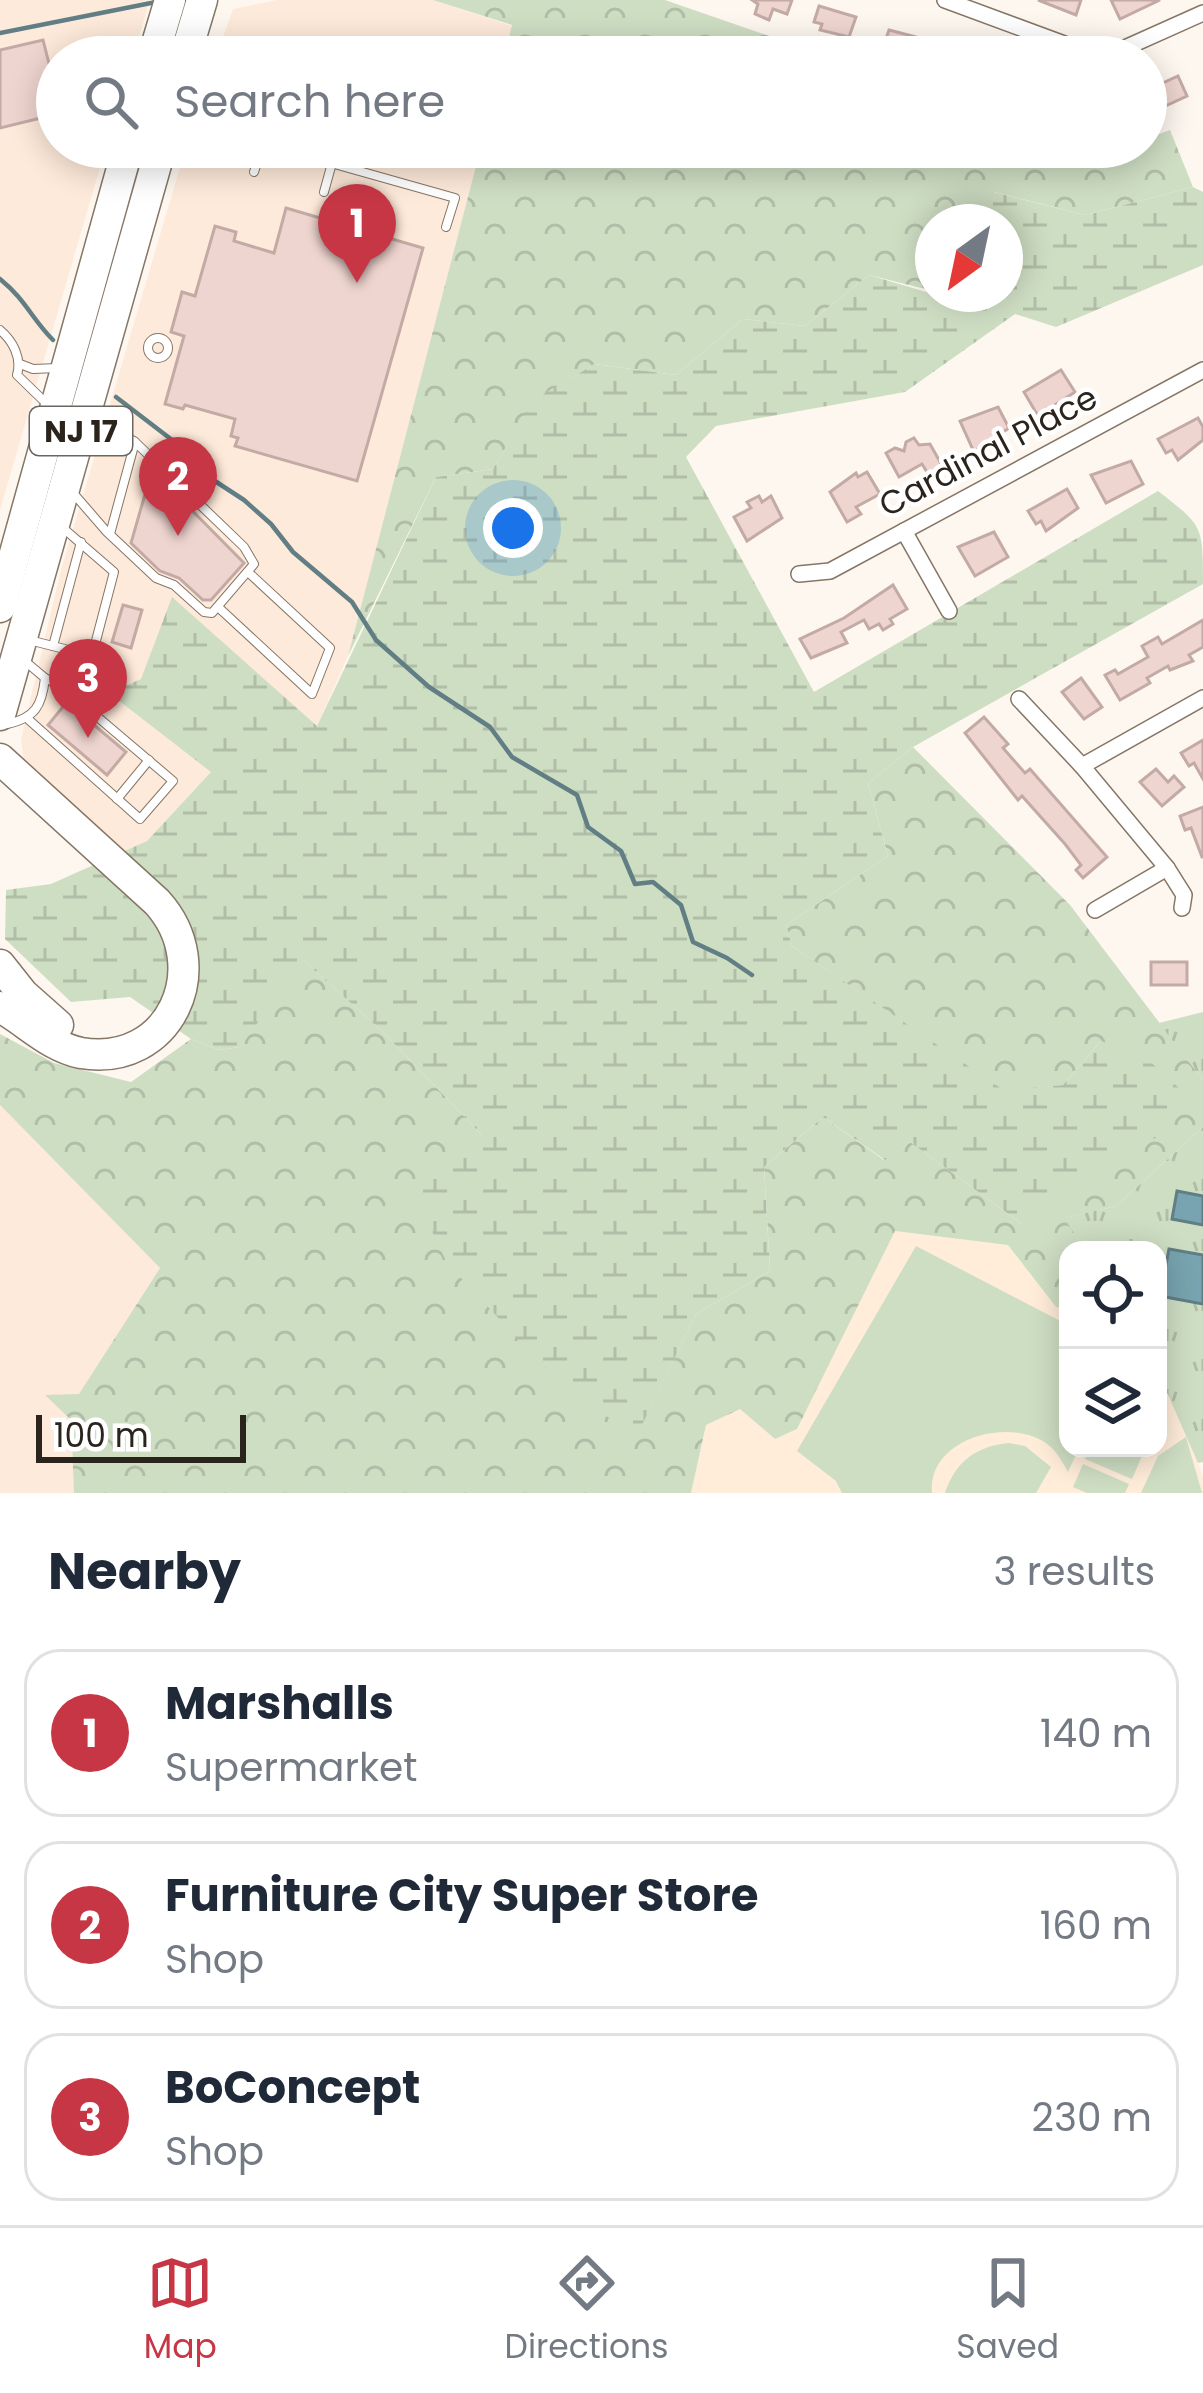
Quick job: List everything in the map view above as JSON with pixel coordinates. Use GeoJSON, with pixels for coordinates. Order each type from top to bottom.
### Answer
{"type":"FeatureCollection","features":[{"type":"Feature","properties":{"kind":"highway"},"geometry":{"type":"LineString","coordinates":[[166,36],[185,4]]}},
{"type":"Feature","properties":{"kind":"highway"},"geometry":{"type":"LineString","coordinates":[[185,4],[185,36]]}},
{"type":"Feature","properties":{"kind":"highway","name":"NJ 17"},"geometry":{"type":"LineString","coordinates":[[14,717],[53,412],[122,168]]}},
{"type":"Feature","properties":{"kind":"highway","name":"NJ 17"},"geometry":{"type":"LineString","coordinates":[[0,607],[40,519],[65,485],[155,168]]}},
{"type":"Feature","properties":{"kind":"highway"},"geometry":{"type":"LineString","coordinates":[[0,565],[40,519]]}},
{"type":"Feature","properties":{"kind":"highway"},"geometry":{"type":"LineString","coordinates":[[0,759],[117,876],[152,922],[166,955],[164,986],[144,1016],[110,1034],[75,1033],[56,1024],[0,965]]}},
{"type":"Feature","properties":{"kind":"highway"},"geometry":{"type":"LineString","coordinates":[[0,784],[165,910],[182,937],[186,962],[183,988],[166,1019],[130,1047],[93,1054],[57,1045],[0,1007]]}},
{"type":"Feature","properties":{"kind":"street"},"geometry":{"type":"LineString","coordinates":[[945,0],[1043,36]]}},
{"type":"Feature","properties":{"kind":"street"},"geometry":{"type":"LineString","coordinates":[[1152,36],[1203,13]]}},
{"type":"Feature","properties":{"kind":"street","name":"Cardinal Place"},"geometry":{"type":"LineString","coordinates":[[799,574],[830,571],[1203,370]]}},
{"type":"Feature","properties":{"kind":"street"},"geometry":{"type":"LineString","coordinates":[[904,531],[949,610]]}},
{"type":"Feature","properties":{"kind":"street"},"geometry":{"type":"LineString","coordinates":[[1082,766],[1203,698]]}},
{"type":"Feature","properties":{"kind":"street"},"geometry":{"type":"LineString","coordinates":[[1019,700],[1082,766],[1167,868],[1184,895],[1182,908]]}},
{"type":"Feature","properties":{"kind":"street"},"geometry":{"type":"LineString","coordinates":[[1095,910],[1167,868]]}},
{"type":"Feature","properties":{"kind":"lane"},"geometry":{"type":"LineString","coordinates":[[254,172],[255,168]]}},
{"type":"Feature","properties":{"kind":"lane"},"geometry":{"type":"LineString","coordinates":[[324,193],[331,168]]}},
{"type":"Feature","properties":{"kind":"lane"},"geometry":{"type":"LineString","coordinates":[[349,168],[454,198],[446,227]]}},
{"type":"Feature","properties":{"kind":"lane"},"geometry":{"type":"LineString","coordinates":[[0,330],[9,338],[18,370],[53,412]]}},
{"type":"Feature","properties":{"kind":"lane"},"geometry":{"type":"LineString","coordinates":[[18,370],[66,366]]}},
{"type":"Feature","properties":{"kind":"lane"},"geometry":{"type":"LineString","coordinates":[[65,485],[156,578],[173,585],[204,612],[212,613],[254,564],[244,547],[135,442],[113,430],[78,439]]}},
{"type":"Feature","properties":{"kind":"lane"},"geometry":{"type":"LineString","coordinates":[[110,535],[135,442]]}},
{"type":"Feature","properties":{"kind":"lane"},"geometry":{"type":"LineString","coordinates":[[20,646],[53,646],[92,656],[114,572],[81,542],[40,519]]}},
{"type":"Feature","properties":{"kind":"lane"},"geometry":{"type":"LineString","coordinates":[[53,646],[81,542]]}},
{"type":"Feature","properties":{"kind":"lane"},"geometry":{"type":"LineString","coordinates":[[218,607],[312,694],[330,648],[248,572]]}},
{"type":"Feature","properties":{"kind":"lane"},"geometry":{"type":"LineString","coordinates":[[14,717],[140,819],[173,781],[61,686],[45,678],[20,646]]}},
{"type":"Feature","properties":{"kind":"lane"},"geometry":{"type":"LineString","coordinates":[[0,725],[38,710],[45,678]]}},
{"type":"Feature","properties":{"kind":"lane"},"geometry":{"type":"LineString","coordinates":[[117,799],[149,760]]}},
{"type":"Feature","properties":{"kind":"shaded area"},"geometry":{"type":"Polygon","coordinates":[[[0,0],[150,0],[139,36],[36,36],[36,168],[100,168],[0,510],[0,0]]]}},
{"type":"Feature","properties":{"kind":"shaded area"},"geometry":{"type":"Polygon","coordinates":[[[277,0],[433,0],[512,26],[509,36],[223,36],[233,9],[277,0]]]}},
{"type":"Feature","properties":{"kind":"shaded area"},"geometry":{"type":"Polygon","coordinates":[[[180,168],[476,168],[348,656],[317,726],[141,679],[110,692],[212,771],[147,841],[120,853],[25,769],[21,739],[61,570],[180,168]]]}},
{"type":"Feature","properties":{"kind":"shaded area"},"geometry":{"type":"Polygon","coordinates":[[[0,1105],[160,1268],[79,1395],[71,1420],[74,1493],[0,1493],[0,1105]]]}},
{"type":"Feature","properties":{"kind":"shaded area"},"geometry":{"type":"Polygon","coordinates":[[[895,1231],[1008,1245],[1059,1308],[1059,1457],[1167,1457],[1167,1390],[1188,1432],[1203,1493],[691,1493],[706,1425],[740,1408],[775,1439],[797,1429],[895,1231]]]}},
{"type":"Feature","properties":{"kind":"green space"},"geometry":{"type":"Polygon","coordinates":[[[433,0],[665,0],[769,36],[509,36],[512,25],[433,0]]]}},
{"type":"Feature","properties":{"kind":"green space"},"geometry":{"type":"Polygon","coordinates":[[[1170,130],[1193,187],[1085,215],[994,192],[988,204],[915,204],[915,286],[869,275],[805,326],[743,319],[676,375],[595,364],[534,400],[493,469],[436,477],[348,656],[476,168],[1167,168],[1170,130]]]}},
{"type":"Feature","properties":{"kind":"green space"},"geometry":{"type":"Polygon","coordinates":[[[1193,187],[1203,192],[1203,265],[1056,327],[1015,314],[905,392],[716,426],[686,457],[814,692],[1158,491],[1192,520],[1201,538],[1203,584],[913,747],[868,783],[888,856],[786,925],[792,946],[1005,1091],[1063,1085],[1101,1041],[1144,1056],[1180,1089],[1169,1129],[1022,1224],[910,1142],[885,1160],[823,1117],[764,1167],[770,1271],[696,1314],[639,1431],[579,1404],[447,1263],[415,1195],[482,1135],[383,1032],[303,960],[240,1047],[219,1050],[191,1039],[130,997],[71,1002],[5,939],[6,890],[51,884],[147,841],[211,772],[109,693],[141,679],[172,597],[317,726],[436,477],[493,469],[533,400],[595,364],[676,375],[743,319],[805,326],[869,275],[915,289],[915,312],[1023,312],[1023,204],[988,204],[993,192],[1085,215],[1193,187]]]}},
{"type":"Feature","properties":{"kind":"green space"},"geometry":{"type":"Polygon","coordinates":[[[913,747],[1070,905],[1203,1080],[1203,1127],[1116,1206],[1065,1218],[1079,1241],[1059,1241],[1059,1308],[1008,1245],[895,1231],[797,1429],[775,1439],[740,1409],[706,1425],[691,1493],[74,1493],[71,1420],[45,1395],[79,1394],[160,1268],[0,1105],[0,1034],[54,1063],[131,1082],[191,1039],[219,1050],[240,1047],[302,959],[383,1032],[482,1135],[639,1430],[696,1314],[770,1271],[764,1167],[823,1117],[884,1160],[910,1142],[1022,1224],[1101,1041],[1063,1085],[1005,1092],[792,946],[786,925],[888,856],[868,783],[913,747]]]}},
{"type":"Feature","properties":{"kind":"green space"},"geometry":{"type":"Polygon","coordinates":[[[1203,1012],[1203,1080],[1159,1023],[1203,1012]]]}},
{"type":"Feature","properties":{"kind":"green space"},"geometry":{"type":"Polygon","coordinates":[[[1203,1127],[1203,1462],[1198,1463],[1167,1392],[1167,1241],[1079,1241],[1064,1218],[1116,1206],[1203,1127]]]}},
{"type":"Feature","properties":{"kind":"green space"},"geometry":{"type":"Polygon","coordinates":[[[916,1246],[1059,1320],[1059,1457],[1075,1457],[1068,1472],[1043,1441],[1027,1434],[989,1433],[971,1438],[942,1459],[932,1493],[842,1493],[836,1481],[797,1451],[916,1246]]]}},
{"type":"Feature","properties":{"kind":"green space"},"geometry":{"type":"Polygon","coordinates":[[[1186,1437],[1202,1493],[1141,1493],[1158,1457],[1167,1457],[1167,1450],[1186,1437]]]}},
{"type":"Feature","properties":{"kind":"green space"},"geometry":{"type":"Polygon","coordinates":[[[1009,1443],[1025,1446],[1051,1467],[1036,1493],[945,1493],[968,1458],[1009,1443]]]}},
{"type":"Feature","properties":{"kind":"green space"},"geometry":{"type":"Polygon","coordinates":[[[1086,1457],[1142,1457],[1132,1479],[1086,1457]]]}},
{"type":"Feature","properties":{"kind":"green space"},"geometry":{"type":"Polygon","coordinates":[[[1083,1464],[1129,1484],[1125,1493],[1087,1493],[1073,1487],[1083,1464]]]}},
{"type":"Feature","properties":{"kind":"water"},"geometry":{"type":"Polygon","coordinates":[[[1177,1191],[1203,1196],[1203,1225],[1172,1219],[1177,1191]]]}},
{"type":"Feature","properties":{"kind":"water"},"geometry":{"type":"Polygon","coordinates":[[[1169,1249],[1203,1255],[1203,1304],[1167,1297],[1169,1249]]]}},
{"type":"Feature","properties":{"kind":"building"},"geometry":{"type":"Polygon","coordinates":[[[752,0],[792,0],[787,14],[773,9],[769,20],[755,14],[758,4],[752,0]]]}},
{"type":"Feature","properties":{"kind":"building"},"geometry":{"type":"Polygon","coordinates":[[[1038,0],[1081,0],[1076,15],[1038,0]]]}},
{"type":"Feature","properties":{"kind":"building"},"geometry":{"type":"Polygon","coordinates":[[[1111,0],[1160,0],[1120,19],[1111,0]]]}},
{"type":"Feature","properties":{"kind":"building"},"geometry":{"type":"Polygon","coordinates":[[[819,6],[856,17],[849,36],[820,30],[822,24],[814,22],[819,6]]]}},
{"type":"Feature","properties":{"kind":"building"},"geometry":{"type":"Polygon","coordinates":[[[36,42],[36,119],[0,128],[0,50],[36,42]]]}},
{"type":"Feature","properties":{"kind":"building"},"geometry":{"type":"Polygon","coordinates":[[[1178,76],[1187,96],[1167,105],[1167,81],[1178,76]]]}},
{"type":"Feature","properties":{"kind":"building"},"geometry":{"type":"Polygon","coordinates":[[[286,208],[423,248],[357,481],[235,446],[238,438],[231,436],[235,419],[165,404],[184,336],[171,332],[182,292],[195,296],[215,226],[236,232],[234,241],[274,253],[286,208]]]}},
{"type":"Feature","properties":{"kind":"building"},"geometry":{"type":"Polygon","coordinates":[[[1061,370],[1075,392],[1038,416],[1024,392],[1061,370]]]}},
{"type":"Feature","properties":{"kind":"building"},"geometry":{"type":"Polygon","coordinates":[[[998,407],[1009,428],[974,452],[960,421],[998,407]]]}},
{"type":"Feature","properties":{"kind":"building"},"geometry":{"type":"Polygon","coordinates":[[[1198,418],[1203,440],[1178,460],[1172,450],[1166,453],[1158,439],[1198,418]]]}},
{"type":"Feature","properties":{"kind":"building"},"geometry":{"type":"Polygon","coordinates":[[[914,438],[919,445],[930,444],[944,469],[930,477],[922,464],[899,477],[886,453],[895,448],[904,451],[906,442],[914,438]]]}},
{"type":"Feature","properties":{"kind":"building"},"geometry":{"type":"Polygon","coordinates":[[[1131,461],[1143,484],[1106,503],[1091,475],[1131,461]]]}},
{"type":"Feature","properties":{"kind":"building"},"geometry":{"type":"Polygon","coordinates":[[[152,470],[244,563],[211,600],[203,600],[179,578],[160,571],[131,543],[152,470]]]}},
{"type":"Feature","properties":{"kind":"building"},"geometry":{"type":"Polygon","coordinates":[[[867,472],[880,494],[856,507],[861,514],[847,522],[830,492],[856,473],[858,477],[867,472]]]}},
{"type":"Feature","properties":{"kind":"building"},"geometry":{"type":"Polygon","coordinates":[[[1067,489],[1078,508],[1046,531],[1028,511],[1067,489]]]}},
{"type":"Feature","properties":{"kind":"building"},"geometry":{"type":"Polygon","coordinates":[[[759,496],[762,502],[771,496],[782,518],[747,541],[734,517],[751,508],[747,502],[759,496]]]}},
{"type":"Feature","properties":{"kind":"building"},"geometry":{"type":"Polygon","coordinates":[[[994,532],[1008,557],[975,576],[958,547],[994,532]]]}},
{"type":"Feature","properties":{"kind":"building"},"geometry":{"type":"Polygon","coordinates":[[[893,585],[907,609],[890,619],[893,624],[883,630],[879,624],[869,629],[864,620],[841,632],[847,643],[811,658],[800,639],[844,618],[893,585]]]}},
{"type":"Feature","properties":{"kind":"building"},"geometry":{"type":"Polygon","coordinates":[[[123,605],[142,610],[131,648],[112,642],[123,605]]]}},
{"type":"Feature","properties":{"kind":"building"},"geometry":{"type":"Polygon","coordinates":[[[1203,620],[1203,647],[1189,655],[1193,661],[1170,670],[1168,666],[1120,700],[1105,675],[1115,670],[1118,674],[1148,657],[1142,646],[1158,637],[1162,644],[1203,620]]]}},
{"type":"Feature","properties":{"kind":"building"},"geometry":{"type":"Polygon","coordinates":[[[1081,678],[1102,707],[1084,719],[1062,692],[1081,678]]]}},
{"type":"Feature","properties":{"kind":"building"},"geometry":{"type":"Polygon","coordinates":[[[67,702],[126,752],[107,775],[48,725],[67,702]]]}},
{"type":"Feature","properties":{"kind":"building"},"geometry":{"type":"Polygon","coordinates":[[[984,717],[1008,744],[1003,748],[1025,773],[1030,769],[1107,857],[1083,878],[1076,870],[1081,865],[1065,844],[1022,796],[1018,800],[965,733],[984,717]]]}},
{"type":"Feature","properties":{"kind":"building"},"geometry":{"type":"Polygon","coordinates":[[[1203,740],[1203,779],[1181,753],[1203,740]]]}},
{"type":"Feature","properties":{"kind":"building"},"geometry":{"type":"Polygon","coordinates":[[[1156,769],[1168,782],[1174,776],[1184,787],[1162,806],[1140,782],[1156,769]]]}},
{"type":"Feature","properties":{"kind":"building"},"geometry":{"type":"Polygon","coordinates":[[[1203,807],[1202,857],[1191,828],[1185,830],[1180,816],[1203,807]]]}},
{"type":"Feature","properties":{"kind":"building"},"geometry":{"type":"Polygon","coordinates":[[[1151,962],[1187,962],[1187,985],[1151,985],[1151,962]]]}},
{"type":"Feature","properties":{"kind":"waterway"},"geometry":{"type":"LineString","coordinates":[[0,33],[156,2]]}},
{"type":"Feature","properties":{"kind":"waterway"},"geometry":{"type":"LineString","coordinates":[[0,279],[53,340]]}},
{"type":"Feature","properties":{"kind":"waterway"},"geometry":{"type":"LineString","coordinates":[[116,397],[176,443],[195,468],[271,524],[293,552],[352,602],[376,640],[429,687],[490,727],[512,757],[577,795],[588,827],[621,851],[635,884],[653,882],[681,905],[693,942],[752,975]]}},
{"type":"Feature","properties":{"kind":"place","name":"Marshalls"},"geometry":{"type":"Point","coordinates":[357,283]}},
{"type":"Feature","properties":{"kind":"place","name":"Furniture City Super Store"},"geometry":{"type":"Point","coordinates":[178,536]}},
{"type":"Feature","properties":{"kind":"place","name":"BoConcept"},"geometry":{"type":"Point","coordinates":[88,738]}}]}
